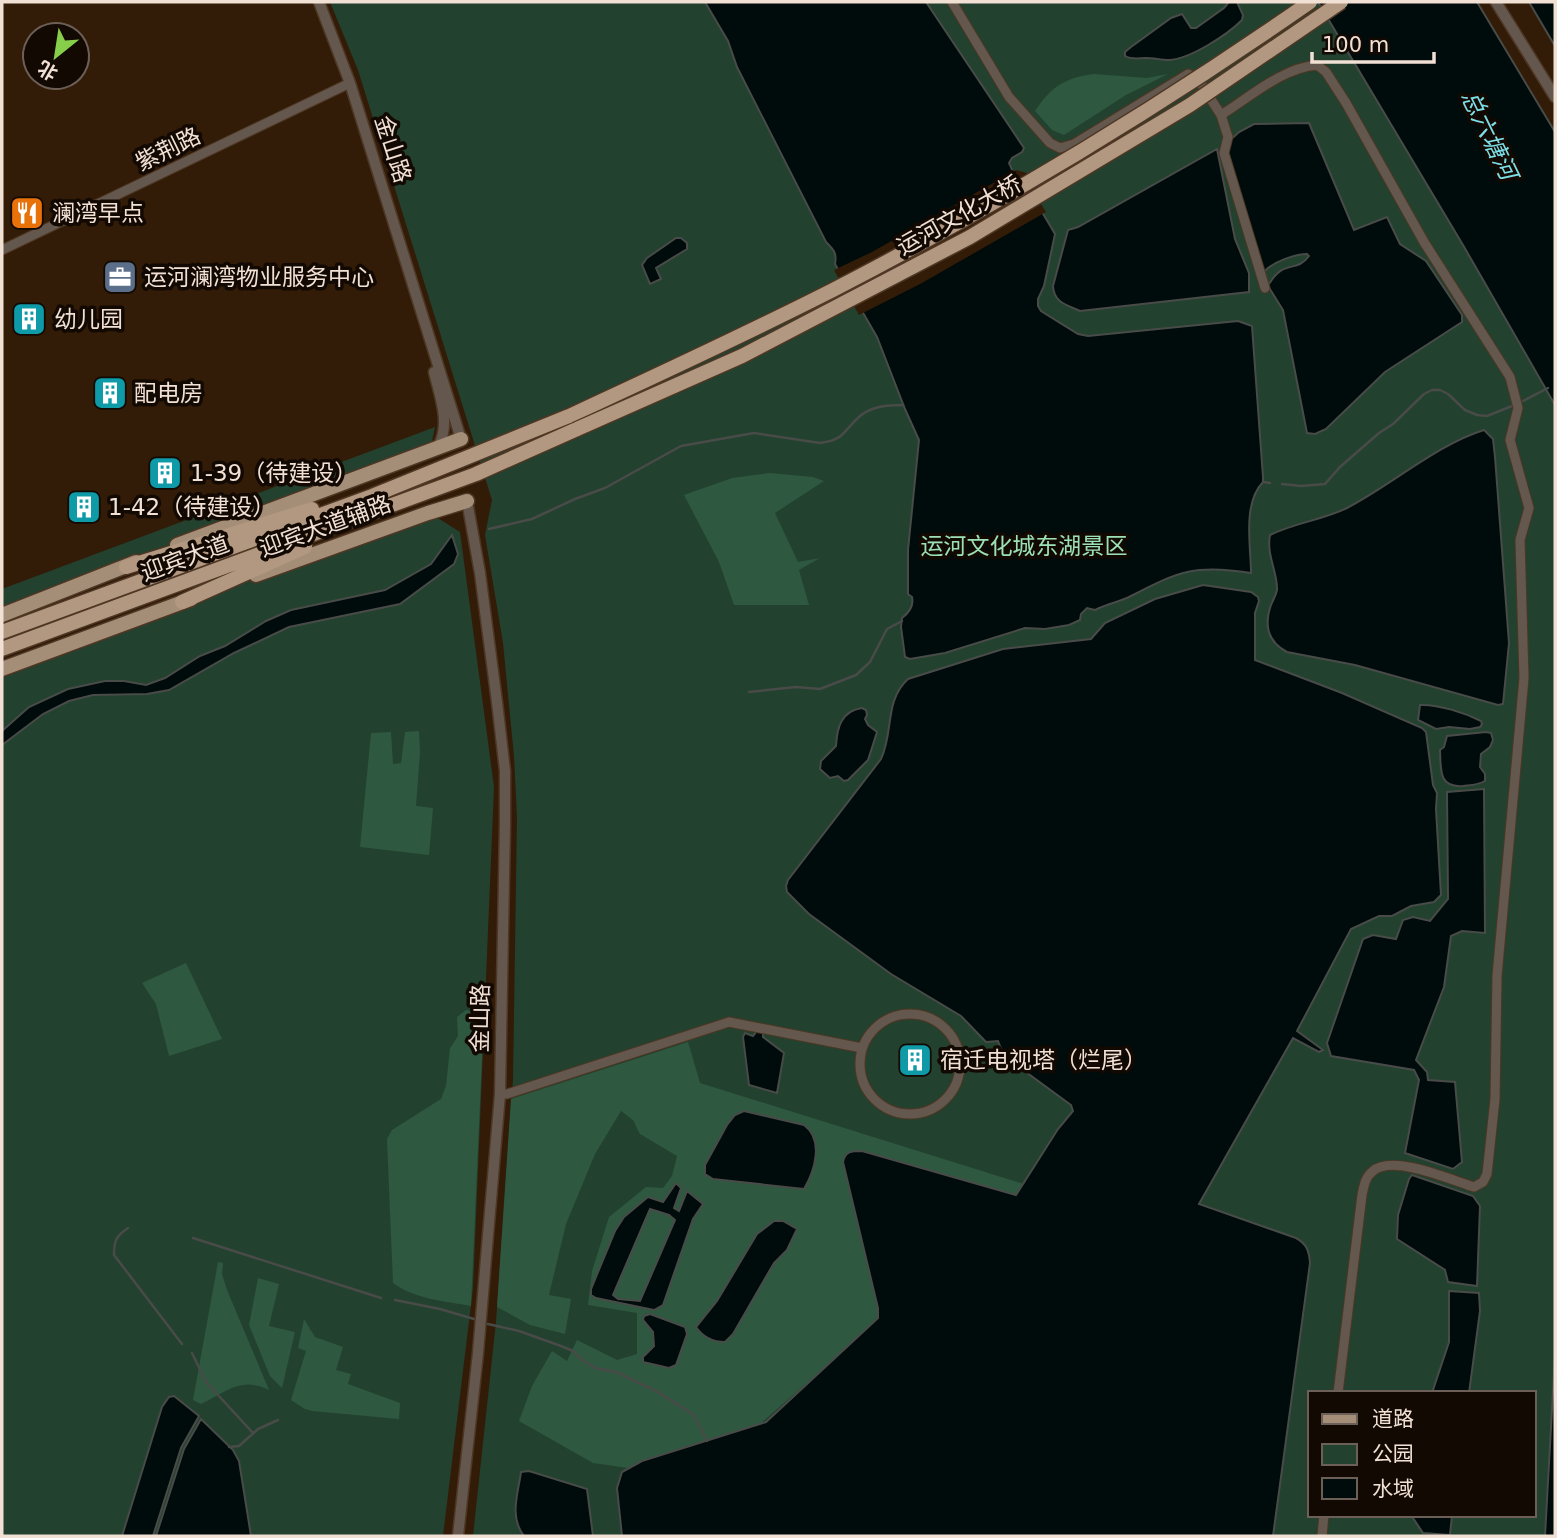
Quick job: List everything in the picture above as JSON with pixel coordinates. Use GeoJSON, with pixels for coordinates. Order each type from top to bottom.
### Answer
{"type":"FeatureCollection","features":[{"type":"Feature","properties":{"kind":"highway","name":"运河文化大桥"},"geometry":{"type":"LineString","coordinates":[[569,416],[724,345],[911,249],[1171,96],[1310,2]]}},
{"type":"Feature","properties":{"kind":"highway","name":"运河文化大桥"},"geometry":{"type":"LineString","coordinates":[[578,429],[742,356],[970,237],[1190,105],[1341,2]]}},
{"type":"Feature","properties":{"kind":"highway","name":"迎宾大道"},"geometry":{"type":"LineString","coordinates":[[2,632],[372,496],[569,416]]}},
{"type":"Feature","properties":{"kind":"highway","name":"迎宾大道"},"geometry":{"type":"LineString","coordinates":[[2,649],[476,474],[578,429]]}},
{"type":"Feature","properties":{"kind":"highway"},"geometry":{"type":"LineString","coordinates":[[126,567],[192,544],[304,511],[508,441]]}},
{"type":"Feature","properties":{"kind":"highway"},"geometry":{"type":"LineString","coordinates":[[182,602],[320,541],[471,481],[525,453]]}},
{"type":"Feature","properties":{"kind":"main road","name":"迎宾大道辅路"},"geometry":{"type":"LineString","coordinates":[[2,615],[177,545],[461,439]]}},
{"type":"Feature","properties":{"kind":"main road","name":"迎宾大道辅路"},"geometry":{"type":"LineString","coordinates":[[2,669],[467,501]]}},
{"type":"Feature","properties":{"kind":"street","name":"金山路"},"geometry":{"type":"LineString","coordinates":[[319,2],[350,83],[461,439]]}},
{"type":"Feature","properties":{"kind":"street"},"geometry":{"type":"LineString","coordinates":[[952,2],[1009,97],[1051,143],[1060,148],[1074,144],[1188,74],[1198,79],[1221,115],[1228,137],[1224,153],[1265,288]]}},
{"type":"Feature","properties":{"kind":"street"},"geometry":{"type":"LineString","coordinates":[[1496,2],[1555,97]]}},
{"type":"Feature","properties":{"kind":"street"},"geometry":{"type":"LineString","coordinates":[[1221,115],[1282,77],[1306,66],[1317,65],[1326,72],[1394,186],[1424,243],[1510,377],[1518,408],[1510,440],[1529,508],[1520,540],[1524,678],[1497,976],[1495,1099],[1487,1174],[1483,1182],[1474,1187],[1412,1167],[1393,1165],[1376,1168],[1369,1174],[1362,1195],[1338,1391]]}},
{"type":"Feature","properties":{"kind":"street","name":"紫荆路"},"geometry":{"type":"LineString","coordinates":[[2,250],[350,83]]}},
{"type":"Feature","properties":{"kind":"street","name":"金山路"},"geometry":{"type":"LineString","coordinates":[[421,312],[445,425],[444,436],[438,447]]}},
{"type":"Feature","properties":{"kind":"street","name":"金山路"},"geometry":{"type":"LineString","coordinates":[[457,1536],[478,1353],[500,1094],[505,771],[483,599],[467,501]]}},
{"type":"Feature","properties":{"kind":"street"},"geometry":{"type":"LineString","coordinates":[[909,1014],[925,1016],[950,1033],[961,1062],[959,1077],[953,1092],[942,1104],[928,1112],[912,1115],[896,1112],[881,1105],[870,1094],[862,1080],[862,1048],[870,1034],[881,1023],[909,1014]]}},
{"type":"Feature","properties":{"kind":"street"},"geometry":{"type":"LineString","coordinates":[[500,1094],[507,1094],[729,1021],[862,1048]]}},
{"type":"Feature","properties":{"kind":"street"},"geometry":{"type":"LineString","coordinates":[[1322,1536],[1324,1517]]}},
{"type":"Feature","properties":{"kind":"green space","name":"运河文化城东湖景区"},"geometry":{"type":"Polygon","coordinates":[[[330,2],[1318,2],[1555,405],[1555,1355],[1545,1536],[473,1536],[496,1322],[513,1080],[517,817],[503,643],[485,535],[492,500],[358,70],[330,2]]]}},
{"type":"Feature","properties":{"kind":"green space"},"geometry":{"type":"Polygon","coordinates":[[[1094,74],[1147,78],[1168,74],[1126,95],[1064,135],[1052,130],[1035,111],[1041,103],[1066,81],[1094,74]]]}},
{"type":"Feature","properties":{"kind":"green space"},"geometry":{"type":"Polygon","coordinates":[[[435,427],[429,455],[420,462],[2,609],[2,589],[435,427]]]}},
{"type":"Feature","properties":{"kind":"green space"},"geometry":{"type":"Polygon","coordinates":[[[769,473],[813,477],[824,481],[775,513],[798,562],[820,558],[799,570],[809,605],[734,605],[719,562],[684,495],[732,478],[769,473]]]}},
{"type":"Feature","properties":{"kind":"green space"},"geometry":{"type":"Polygon","coordinates":[[[425,510],[460,532],[494,787],[473,1288],[443,1536],[2,1536],[2,665],[425,510]]]}},
{"type":"Feature","properties":{"kind":"green space"},"geometry":{"type":"Polygon","coordinates":[[[419,731],[416,806],[433,808],[429,855],[360,847],[371,733],[391,732],[393,764],[401,763],[405,732],[419,731]]]}},
{"type":"Feature","properties":{"kind":"green space"},"geometry":{"type":"Polygon","coordinates":[[[186,963],[222,1039],[169,1056],[156,1004],[142,983],[186,963]]]}},
{"type":"Feature","properties":{"kind":"green space"},"geometry":{"type":"Polygon","coordinates":[[[466,1010],[484,1013],[471,1306],[420,1296],[393,1283],[387,1139],[392,1130],[441,1099],[446,1086],[450,1048],[458,1036],[457,1017],[466,1010]]]}},
{"type":"Feature","properties":{"kind":"green space"},"geometry":{"type":"Polygon","coordinates":[[[688,1042],[700,1083],[1024,1184],[1018,1194],[1013,1195],[862,1151],[843,1162],[879,1313],[874,1324],[759,1425],[642,1461],[628,1468],[593,1463],[519,1421],[532,1386],[552,1351],[567,1361],[577,1340],[617,1360],[637,1354],[637,1313],[588,1305],[592,1271],[609,1217],[646,1187],[663,1188],[672,1176],[677,1156],[640,1134],[633,1120],[621,1111],[595,1154],[566,1224],[549,1295],[571,1299],[565,1334],[530,1325],[497,1307],[511,1099],[688,1042]]]}},
{"type":"Feature","properties":{"kind":"green space"},"geometry":{"type":"Polygon","coordinates":[[[218,1262],[223,1263],[222,1274],[227,1290],[269,1390],[259,1386],[242,1385],[201,1404],[193,1400],[218,1262]]]}},
{"type":"Feature","properties":{"kind":"green space"},"geometry":{"type":"Polygon","coordinates":[[[258,1278],[279,1284],[269,1326],[295,1332],[282,1388],[270,1376],[249,1325],[258,1278]]]}},
{"type":"Feature","properties":{"kind":"green space"},"geometry":{"type":"Polygon","coordinates":[[[304,1319],[315,1337],[343,1347],[336,1370],[351,1374],[348,1384],[400,1403],[399,1419],[312,1411],[291,1400],[306,1351],[298,1348],[304,1319]]]}},
{"type":"Feature","properties":{"kind":"water"},"geometry":{"type":"Polygon","coordinates":[[[705,2],[926,2],[1024,148],[1009,163],[1013,172],[1026,185],[1055,234],[1044,286],[1038,299],[1041,311],[1078,334],[1088,336],[1238,321],[1252,326],[1263,482],[1256,491],[1250,513],[1251,573],[1216,569],[1188,572],[1095,610],[1087,608],[1081,614],[1080,620],[1069,625],[1045,629],[1025,628],[945,653],[910,659],[905,657],[901,627],[902,618],[912,603],[912,597],[908,594],[908,550],[919,440],[877,337],[835,264],[834,252],[826,242],[737,67],[728,41],[705,2]]]}},
{"type":"Feature","properties":{"kind":"water"},"geometry":{"type":"Polygon","coordinates":[[[1229,2],[1237,2],[1243,15],[1242,20],[1197,51],[1169,60],[1125,56],[1125,52],[1131,47],[1171,18],[1182,14],[1191,28],[1196,28],[1229,2]]]}},
{"type":"Feature","properties":{"kind":"water","name":"总六塘河"},"geometry":{"type":"Polygon","coordinates":[[[1318,2],[1477,2],[1555,132],[1555,405],[1463,245],[1318,2]]]}},
{"type":"Feature","properties":{"kind":"water"},"geometry":{"type":"Polygon","coordinates":[[[1529,2],[1555,2],[1555,46],[1529,2]]]}},
{"type":"Feature","properties":{"kind":"water"},"geometry":{"type":"Polygon","coordinates":[[[1309,123],[1354,230],[1387,217],[1400,244],[1426,261],[1462,315],[1462,322],[1385,372],[1326,429],[1315,434],[1307,433],[1283,310],[1268,286],[1279,272],[1299,264],[1309,256],[1302,254],[1291,257],[1265,271],[1259,270],[1226,144],[1239,132],[1254,124],[1309,123]]]}},
{"type":"Feature","properties":{"kind":"water"},"geometry":{"type":"Polygon","coordinates":[[[1217,149],[1235,239],[1249,273],[1249,292],[1080,311],[1059,300],[1053,286],[1068,230],[1078,227],[1217,149]]]}},
{"type":"Feature","properties":{"kind":"water"},"geometry":{"type":"Polygon","coordinates":[[[676,238],[687,243],[687,249],[656,268],[661,279],[650,284],[642,265],[647,258],[676,238]]]}},
{"type":"Feature","properties":{"kind":"water"},"geometry":{"type":"Polygon","coordinates":[[[1484,430],[1493,439],[1509,643],[1503,704],[1498,705],[1355,665],[1287,652],[1281,648],[1272,638],[1268,626],[1269,612],[1277,590],[1270,535],[1347,508],[1449,445],[1484,430]]]}},
{"type":"Feature","properties":{"kind":"water"},"geometry":{"type":"Polygon","coordinates":[[[452,535],[458,554],[454,564],[400,604],[289,627],[234,653],[169,690],[147,694],[93,695],[69,701],[43,714],[2,745],[2,731],[29,707],[68,689],[105,681],[146,685],[165,678],[200,656],[225,646],[266,621],[291,610],[385,590],[431,564],[452,535]]]}},
{"type":"Feature","properties":{"kind":"water"},"geometry":{"type":"Polygon","coordinates":[[[1203,585],[1251,592],[1258,597],[1255,613],[1255,660],[1342,693],[1422,728],[1426,732],[1433,785],[1437,793],[1441,895],[1434,902],[1411,906],[1392,916],[1379,916],[1351,929],[1297,1031],[1323,1050],[1319,1052],[1293,1038],[1199,1204],[1296,1238],[1305,1245],[1309,1255],[1273,1536],[622,1536],[617,1488],[622,1472],[642,1461],[766,1422],[878,1318],[878,1308],[843,1162],[847,1154],[862,1151],[1016,1195],[1058,1129],[1073,1111],[1071,1105],[1004,1056],[998,1041],[986,1042],[961,1016],[891,974],[809,914],[787,892],[788,880],[881,759],[892,707],[900,688],[908,679],[1003,649],[1091,639],[1105,623],[1155,599],[1203,585]]]}},
{"type":"Feature","properties":{"kind":"water"},"geometry":{"type":"Polygon","coordinates":[[[1420,705],[1451,710],[1481,721],[1482,724],[1470,729],[1436,729],[1418,720],[1420,705]]]}},
{"type":"Feature","properties":{"kind":"water"},"geometry":{"type":"Polygon","coordinates":[[[862,708],[866,710],[865,719],[868,725],[877,732],[868,760],[848,780],[844,781],[838,776],[830,778],[820,769],[821,761],[836,746],[839,727],[845,717],[862,708]]]}},
{"type":"Feature","properties":{"kind":"water"},"geometry":{"type":"Polygon","coordinates":[[[1491,733],[1493,740],[1490,747],[1481,754],[1480,767],[1485,774],[1485,781],[1463,786],[1449,784],[1442,776],[1440,764],[1440,750],[1444,747],[1447,736],[1491,733]]]}},
{"type":"Feature","properties":{"kind":"water"},"geometry":{"type":"Polygon","coordinates":[[[1484,789],[1485,933],[1462,931],[1451,936],[1444,987],[1416,1060],[1427,1072],[1428,1080],[1455,1082],[1462,1162],[1453,1169],[1405,1153],[1419,1080],[1414,1070],[1331,1056],[1327,1043],[1363,939],[1373,935],[1396,939],[1403,920],[1413,917],[1430,921],[1448,899],[1447,792],[1484,789]]]}},
{"type":"Feature","properties":{"kind":"water"},"geometry":{"type":"Polygon","coordinates":[[[757,1031],[763,1033],[763,1037],[784,1053],[777,1093],[749,1085],[743,1037],[745,1033],[753,1036],[757,1031]]]}},
{"type":"Feature","properties":{"kind":"water"},"geometry":{"type":"Polygon","coordinates":[[[744,1111],[804,1125],[810,1131],[816,1147],[816,1156],[804,1189],[713,1179],[705,1174],[705,1165],[727,1125],[735,1115],[744,1111]]]}},
{"type":"Feature","properties":{"kind":"water"},"geometry":{"type":"Polygon","coordinates":[[[1412,1175],[1473,1196],[1480,1206],[1477,1286],[1448,1282],[1445,1270],[1397,1239],[1398,1215],[1412,1175]]]}},
{"type":"Feature","properties":{"kind":"water"},"geometry":{"type":"Polygon","coordinates":[[[676,1183],[681,1188],[674,1208],[679,1211],[687,1191],[703,1204],[693,1219],[663,1305],[654,1310],[591,1295],[591,1289],[615,1231],[624,1217],[648,1197],[663,1202],[676,1183]],[[650,1209],[613,1295],[618,1299],[640,1301],[675,1220],[669,1215],[650,1209]]]}},
{"type":"Feature","properties":{"kind":"water"},"geometry":{"type":"Polygon","coordinates":[[[774,1221],[783,1221],[797,1229],[787,1250],[774,1263],[733,1334],[725,1342],[702,1334],[696,1327],[717,1301],[757,1234],[774,1221]]]}},
{"type":"Feature","properties":{"kind":"water"},"geometry":{"type":"Polygon","coordinates":[[[1449,1291],[1479,1293],[1480,1311],[1469,1391],[1433,1391],[1449,1342],[1449,1291]]]}},
{"type":"Feature","properties":{"kind":"water"},"geometry":{"type":"Polygon","coordinates":[[[650,1314],[685,1327],[687,1334],[676,1365],[669,1368],[643,1362],[643,1357],[654,1346],[653,1332],[643,1320],[644,1316],[650,1314]]]}},
{"type":"Feature","properties":{"kind":"water"},"geometry":{"type":"Polygon","coordinates":[[[1555,1355],[1555,1536],[1545,1536],[1555,1355]]]}},
{"type":"Feature","properties":{"kind":"water"},"geometry":{"type":"Polygon","coordinates":[[[174,1396],[199,1416],[181,1448],[153,1536],[122,1536],[162,1407],[169,1397],[174,1396]]]}},
{"type":"Feature","properties":{"kind":"water"},"geometry":{"type":"Polygon","coordinates":[[[201,1419],[233,1450],[239,1461],[251,1536],[156,1536],[184,1449],[201,1419]]]}},
{"type":"Feature","properties":{"kind":"water"},"geometry":{"type":"Polygon","coordinates":[[[529,1471],[587,1489],[593,1536],[524,1536],[519,1529],[516,1505],[521,1472],[529,1471]]]}},
{"type":"Feature","properties":{"kind":"water"},"geometry":{"type":"Polygon","coordinates":[[[1412,1517],[1452,1517],[1450,1535],[1423,1533],[1412,1517]]]}},
{"type":"Feature","properties":{"kind":"pier"},"geometry":{"type":"Polygon","coordinates":[[[1016,170],[1027,173],[1029,184],[1046,212],[922,283],[859,315],[834,270],[872,252],[1016,170]]]}},
{"type":"Feature","properties":{"kind":"waterway"},"geometry":{"type":"LineString","coordinates":[[1523,401],[1548,388]]}},
{"type":"Feature","properties":{"kind":"waterway"},"geometry":{"type":"LineString","coordinates":[[1282,484],[1325,484],[1340,467],[1432,390],[1448,394],[1465,410],[1477,415],[1487,416],[1512,406]]}},
{"type":"Feature","properties":{"kind":"waterway"},"geometry":{"type":"LineString","coordinates":[[489,529],[532,519],[605,488],[681,446],[754,433],[828,442],[843,434],[860,416],[870,410],[903,405]]}},
{"type":"Feature","properties":{"kind":"waterway"},"geometry":{"type":"LineString","coordinates":[[1263,482],[1270,483]]}},
{"type":"Feature","properties":{"kind":"waterway"},"geometry":{"type":"LineString","coordinates":[[749,692],[796,687],[820,689],[856,675],[870,662],[887,629],[902,621]]}},
{"type":"Feature","properties":{"kind":"waterway"},"geometry":{"type":"LineString","coordinates":[[128,1228],[116,1239],[114,1255],[182,1344]]}},
{"type":"Feature","properties":{"kind":"waterway"},"geometry":{"type":"LineString","coordinates":[[193,1238],[381,1298]]}},
{"type":"Feature","properties":{"kind":"waterway"},"geometry":{"type":"LineString","coordinates":[[395,1300],[474,1319]]}},
{"type":"Feature","properties":{"kind":"waterway"},"geometry":{"type":"LineString","coordinates":[[488,1324],[519,1331],[561,1346],[573,1351],[595,1368],[616,1372],[658,1392],[694,1415],[707,1441]]}},
{"type":"Feature","properties":{"kind":"waterway"},"geometry":{"type":"LineString","coordinates":[[192,1353],[206,1382],[253,1433]]}},
{"type":"Feature","properties":{"kind":"waterway"},"geometry":{"type":"LineString","coordinates":[[229,1447],[239,1446],[258,1429],[278,1420]]}},
{"type":"Feature","properties":{"kind":"place","name":"澜湾早点"},"geometry":{"type":"Point","coordinates":[27,213]}},
{"type":"Feature","properties":{"kind":"place","name":"运河澜湾物业服务中心"},"geometry":{"type":"Point","coordinates":[120,277]}},
{"type":"Feature","properties":{"kind":"place","name":"幼儿园"},"geometry":{"type":"Point","coordinates":[29,319]}},
{"type":"Feature","properties":{"kind":"place","name":"配电房"},"geometry":{"type":"Point","coordinates":[110,393]}},
{"type":"Feature","properties":{"kind":"place","name":"1-39（待建设）"},"geometry":{"type":"Point","coordinates":[165,473]}},
{"type":"Feature","properties":{"kind":"place","name":"1-42（待建设）"},"geometry":{"type":"Point","coordinates":[84,507]}},
{"type":"Feature","properties":{"kind":"place","name":"宿迁电视塔（烂尾）"},"geometry":{"type":"Point","coordinates":[915,1060]}}]}
